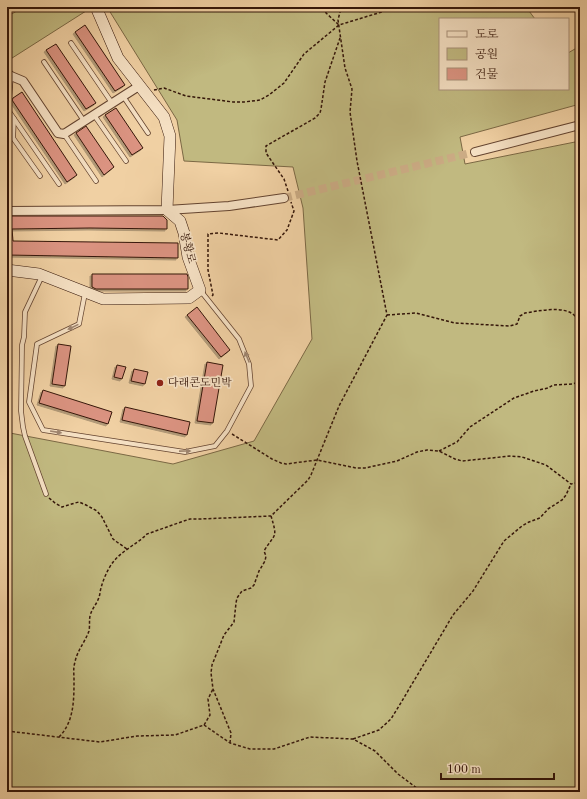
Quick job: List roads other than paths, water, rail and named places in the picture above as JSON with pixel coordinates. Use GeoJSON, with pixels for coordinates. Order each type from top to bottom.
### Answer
{"type":"FeatureCollection","features":[{"type":"Feature","properties":{"kind":"street"},"geometry":{"type":"LineString","coordinates":[[96,7],[118,58],[164,117],[170,136],[167,210]]}},
{"type":"Feature","properties":{"kind":"street"},"geometry":{"type":"LineString","coordinates":[[9,75],[23,81],[58,134],[64,134],[139,86]]}},
{"type":"Feature","properties":{"kind":"street"},"geometry":{"type":"LineString","coordinates":[[475,152],[580,125]]}},
{"type":"Feature","properties":{"kind":"street"},"geometry":{"type":"LineString","coordinates":[[7,211],[167,210],[229,206],[287,196]]}},
{"type":"Feature","properties":{"kind":"street","name":"봉황로"},"geometry":{"type":"LineString","coordinates":[[167,210],[180,221],[184,232],[188,257],[200,290]]}},
{"type":"Feature","properties":{"kind":"street"},"geometry":{"type":"LineString","coordinates":[[7,270],[43,275],[103,299],[189,298],[200,290]]}},
{"type":"Feature","properties":{"kind":"lane"},"geometry":{"type":"LineString","coordinates":[[71,43],[112,103]]}},
{"type":"Feature","properties":{"kind":"lane"},"geometry":{"type":"LineString","coordinates":[[44,62],[84,121]]}},
{"type":"Feature","properties":{"kind":"lane"},"geometry":{"type":"LineString","coordinates":[[9,75],[8,110],[59,184]]}},
{"type":"Feature","properties":{"kind":"lane"},"geometry":{"type":"LineString","coordinates":[[123,96],[148,133]]}},
{"type":"Feature","properties":{"kind":"lane"},"geometry":{"type":"LineString","coordinates":[[94,115],[126,161]]}},
{"type":"Feature","properties":{"kind":"lane"},"geometry":{"type":"LineString","coordinates":[[14,118],[13,138],[40,176]]}},
{"type":"Feature","properties":{"kind":"lane"},"geometry":{"type":"LineString","coordinates":[[64,134],[96,181]]}},
{"type":"Feature","properties":{"kind":"lane"},"geometry":{"type":"LineString","coordinates":[[43,275],[25,312],[24,337],[22,345],[21,411],[25,436],[46,494]]}},
{"type":"Feature","properties":{"kind":"lane"},"geometry":{"type":"LineString","coordinates":[[85,292],[79,324],[37,344],[29,402],[43,430],[185,452],[215,446],[227,431],[251,386],[250,364],[239,339],[200,290]]}},
{"type":"Feature","properties":{"kind":"tunnel"},"geometry":{"type":"LineString","coordinates":[[284,198],[475,152]]}},
{"type":"Feature","properties":{"kind":"place","name":"다래콘도민박"},"geometry":{"type":"Point","coordinates":[160,383]}}]}
